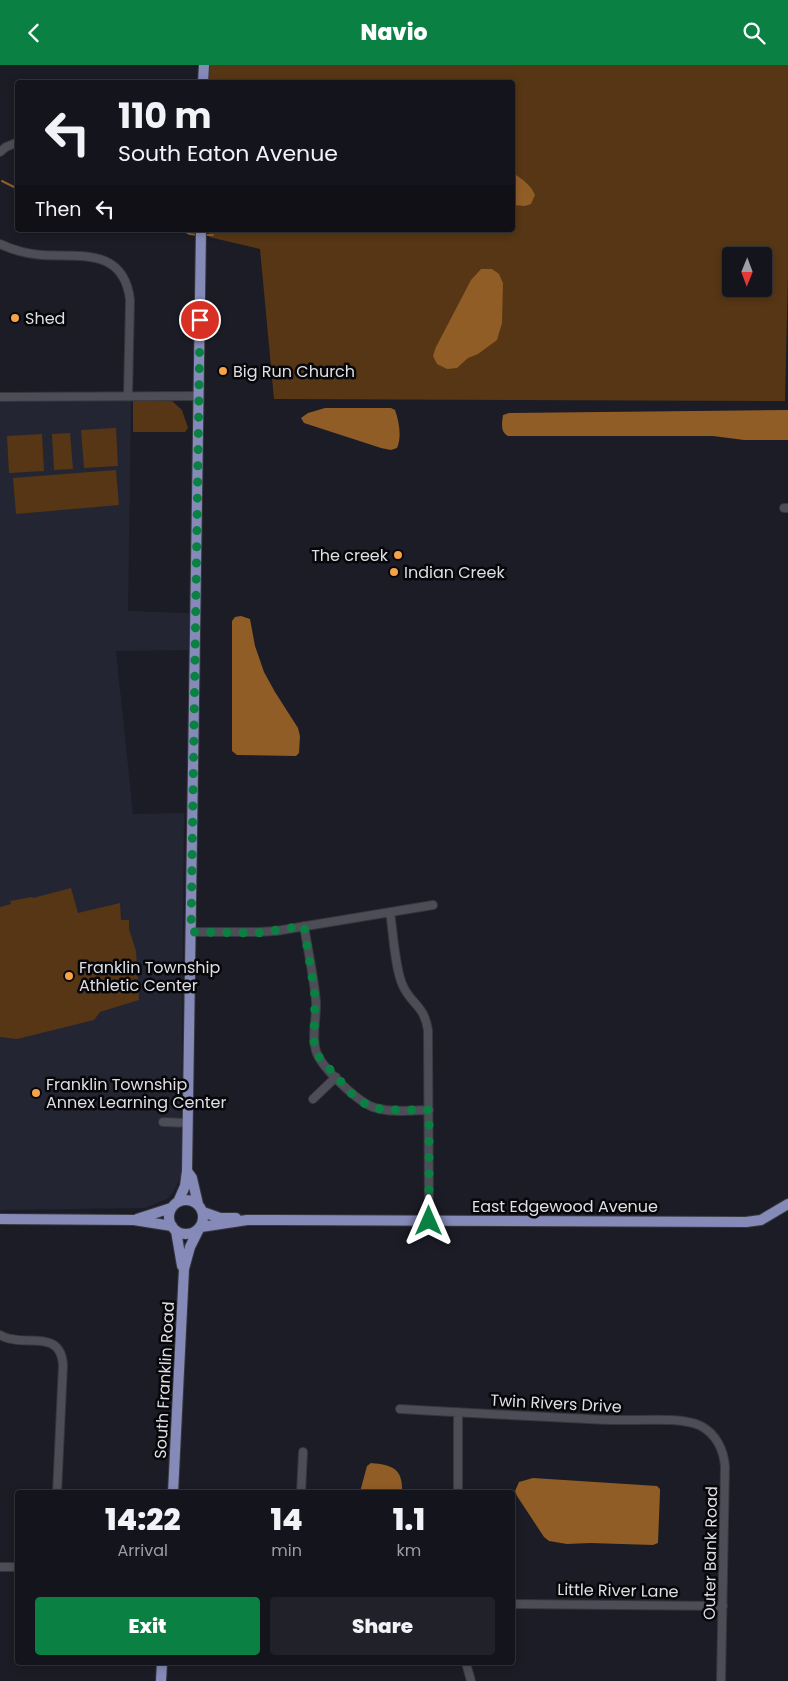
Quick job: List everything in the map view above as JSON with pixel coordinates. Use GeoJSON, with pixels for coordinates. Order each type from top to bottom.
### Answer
{"type":"FeatureCollection","features":[{"type":"Feature","properties":{"kind":"main road"},"geometry":{"type":"LineString","coordinates":[[204,65],[204,80]]}},
{"type":"Feature","properties":{"kind":"main road"},"geometry":{"type":"LineString","coordinates":[[174,1229],[169,1217],[184,1186],[187,1171],[201,235]]}},
{"type":"Feature","properties":{"kind":"main road"},"geometry":{"type":"LineString","coordinates":[[187,1171],[192,1178],[201,1208],[203,1221],[200,1228]]}},
{"type":"Feature","properties":{"kind":"main road"},"geometry":{"type":"LineString","coordinates":[[134,1220],[190,1200],[201,1208],[220,1217],[247,1220]]}},
{"type":"Feature","properties":{"kind":"main road","name":"East Edgewood Avenue"},"geometry":{"type":"LineString","coordinates":[[247,1220],[751,1222],[766,1217],[788,1204]]}},
{"type":"Feature","properties":{"kind":"main road"},"geometry":{"type":"LineString","coordinates":[[0,1219],[134,1220],[174,1229],[188,1235],[200,1228],[247,1220]]}},
{"type":"Feature","properties":{"kind":"main road","name":"South Franklin Road"},"geometry":{"type":"LineString","coordinates":[[174,1490],[184,1269],[190,1245],[200,1228]]}},
{"type":"Feature","properties":{"kind":"main road","name":"South Franklin Road"},"geometry":{"type":"LineString","coordinates":[[174,1229],[181,1264],[184,1269]]}},
{"type":"Feature","properties":{"kind":"main road"},"geometry":{"type":"LineString","coordinates":[[162,1665],[162,1681]]}},
{"type":"Feature","properties":{"kind":"street"},"geometry":{"type":"LineString","coordinates":[[0,152],[15,143]]}},
{"type":"Feature","properties":{"kind":"street"},"geometry":{"type":"LineString","coordinates":[[0,244],[30,253],[88,255],[109,262],[117,269],[129,288],[128,395]]}},
{"type":"Feature","properties":{"kind":"street"},"geometry":{"type":"LineString","coordinates":[[0,397],[199,396]]}},
{"type":"Feature","properties":{"kind":"street"},"geometry":{"type":"LineString","coordinates":[[191,932],[258,933],[433,905]]}},
{"type":"Feature","properties":{"kind":"street"},"geometry":{"type":"LineString","coordinates":[[390,912],[400,980],[408,995],[420,1008],[428,1027],[429,1221]]}},
{"type":"Feature","properties":{"kind":"street"},"geometry":{"type":"LineString","coordinates":[[304,926],[316,1001],[314,1039],[321,1060],[360,1101],[374,1108],[429,1110]]}},
{"type":"Feature","properties":{"kind":"street"},"geometry":{"type":"LineString","coordinates":[[313,1099],[336,1077]]}},
{"type":"Feature","properties":{"kind":"street"},"geometry":{"type":"LineString","coordinates":[[163,1122],[188,1123]]}},
{"type":"Feature","properties":{"kind":"street"},"geometry":{"type":"LineString","coordinates":[[0,1335],[12,1340],[46,1341],[56,1347],[62,1355],[57,1490]]}},
{"type":"Feature","properties":{"kind":"street","name":"Twin Rivers Drive"},"geometry":{"type":"LineString","coordinates":[[400,1409],[616,1421],[683,1421],[701,1426],[708,1431]]}},
{"type":"Feature","properties":{"kind":"street"},"geometry":{"type":"LineString","coordinates":[[458,1412],[458,1490]]}},
{"type":"Feature","properties":{"kind":"street","name":"Outer Bank Road"},"geometry":{"type":"LineString","coordinates":[[708,1431],[718,1443],[724,1457],[722,1681]]}},
{"type":"Feature","properties":{"kind":"street"},"geometry":{"type":"LineString","coordinates":[[301,1490],[303,1452]]}},
{"type":"Feature","properties":{"kind":"street"},"geometry":{"type":"LineString","coordinates":[[0,1567],[15,1567]]}},
{"type":"Feature","properties":{"kind":"street","name":"Little River Lane"},"geometry":{"type":"LineString","coordinates":[[515,1604],[722,1606]]}},
{"type":"Feature","properties":{"kind":"street"},"geometry":{"type":"LineString","coordinates":[[467,1665],[471,1681]]}},
{"type":"Feature","properties":{"kind":"shaded area"},"geometry":{"type":"Polygon","coordinates":[[[209,65],[788,65],[788,272],[785,401],[274,399],[260,249],[209,237],[209,232],[515,232],[515,80],[209,80],[209,65]]]}},
{"type":"Feature","properties":{"kind":"shaded area"},"geometry":{"type":"Polygon","coordinates":[[[515,174],[526,182],[535,195],[531,204],[525,206],[515,205],[515,174]]]}},
{"type":"Feature","properties":{"kind":"shaded area"},"geometry":{"type":"Polygon","coordinates":[[[481,269],[492,269],[499,274],[503,283],[502,323],[497,340],[478,354],[468,358],[457,368],[447,369],[437,364],[433,356],[436,347],[471,280],[481,269]]]}},
{"type":"Feature","properties":{"kind":"shaded area"},"geometry":{"type":"Polygon","coordinates":[[[131,401],[128,611],[189,613],[189,650],[116,651],[133,814],[184,813],[181,1176],[173,1193],[167,1199],[145,1208],[0,1210],[0,402],[131,401]]]}},
{"type":"Feature","properties":{"kind":"shaded area"},"geometry":{"type":"Polygon","coordinates":[[[133,401],[172,401],[182,410],[188,428],[185,432],[133,432],[133,401]]]}},
{"type":"Feature","properties":{"kind":"shaded area"},"geometry":{"type":"Polygon","coordinates":[[[325,408],[391,408],[395,410],[399,429],[397,448],[391,450],[381,448],[304,423],[301,418],[308,413],[325,408]]]}},
{"type":"Feature","properties":{"kind":"shaded area"},"geometry":{"type":"Polygon","coordinates":[[[788,410],[788,440],[744,440],[713,436],[508,436],[502,427],[503,415],[509,413],[788,410]]]}},
{"type":"Feature","properties":{"kind":"shaded area"},"geometry":{"type":"Polygon","coordinates":[[[116,428],[118,466],[84,468],[81,430],[116,428]]]}},
{"type":"Feature","properties":{"kind":"shaded area"},"geometry":{"type":"Polygon","coordinates":[[[70,433],[73,469],[54,470],[52,434],[70,433]]]}},
{"type":"Feature","properties":{"kind":"shaded area"},"geometry":{"type":"Polygon","coordinates":[[[42,434],[44,471],[9,473],[7,436],[42,434]]]}},
{"type":"Feature","properties":{"kind":"shaded area"},"geometry":{"type":"Polygon","coordinates":[[[116,470],[119,505],[16,514],[13,478],[116,470]]]}},
{"type":"Feature","properties":{"kind":"shaded area"},"geometry":{"type":"Polygon","coordinates":[[[241,616],[250,619],[255,646],[264,672],[298,728],[300,736],[299,753],[296,756],[237,755],[232,751],[232,621],[235,617],[241,616]]]}},
{"type":"Feature","properties":{"kind":"shaded area","name":"Franklin Township Athletic Center"},"geometry":{"type":"Polygon","coordinates":[[[71,888],[78,913],[120,903],[121,920],[129,920],[129,929],[136,951],[139,1000],[100,1012],[94,1020],[17,1039],[0,1037],[0,907],[11,904],[10,901],[33,898],[71,888]]]}},
{"type":"Feature","properties":{"kind":"shaded area"},"geometry":{"type":"Polygon","coordinates":[[[371,1463],[391,1467],[401,1478],[402,1490],[361,1490],[367,1466],[371,1463]]]}},
{"type":"Feature","properties":{"kind":"shaded area"},"geometry":{"type":"Polygon","coordinates":[[[533,1478],[657,1486],[660,1489],[658,1543],[653,1545],[567,1544],[549,1541],[544,1537],[515,1491],[519,1482],[533,1478]]]}},
{"type":"Feature","properties":{"kind":"waterway"},"geometry":{"type":"LineString","coordinates":[[2,181],[15,188]]}},
{"type":"Feature","properties":{"kind":"waterway"},"geometry":{"type":"LineString","coordinates":[[186,232],[198,235]]}},
{"type":"Feature","properties":{"kind":"waterway"},"geometry":{"type":"LineString","coordinates":[[206,235],[213,235]]}},
{"type":"Feature","properties":{"kind":"place","name":"Shed"},"geometry":{"type":"Point","coordinates":[15,318]}},
{"type":"Feature","properties":{"kind":"place","name":"Big Run Church"},"geometry":{"type":"Point","coordinates":[223,371]}},
{"type":"Feature","properties":{"kind":"place","name":"The creek"},"geometry":{"type":"Point","coordinates":[398,555]}},
{"type":"Feature","properties":{"kind":"place","name":"Indian Creek"},"geometry":{"type":"Point","coordinates":[394,572]}},
{"type":"Feature","properties":{"kind":"place","name":"Franklin Township Athletic Center"},"geometry":{"type":"Point","coordinates":[69,976]}},
{"type":"Feature","properties":{"kind":"place","name":"Franklin Township Annex Learning Center"},"geometry":{"type":"Point","coordinates":[36,1093]}},
{"type":"Feature","properties":{"kind":"route"},"geometry":{"type":"LineString","coordinates":[[200,320],[191,932],[258,933],[304,926],[316,1007],[314,1042],[319,1057],[353,1095],[368,1106],[384,1110],[429,1110],[429,1221]]}}]}
